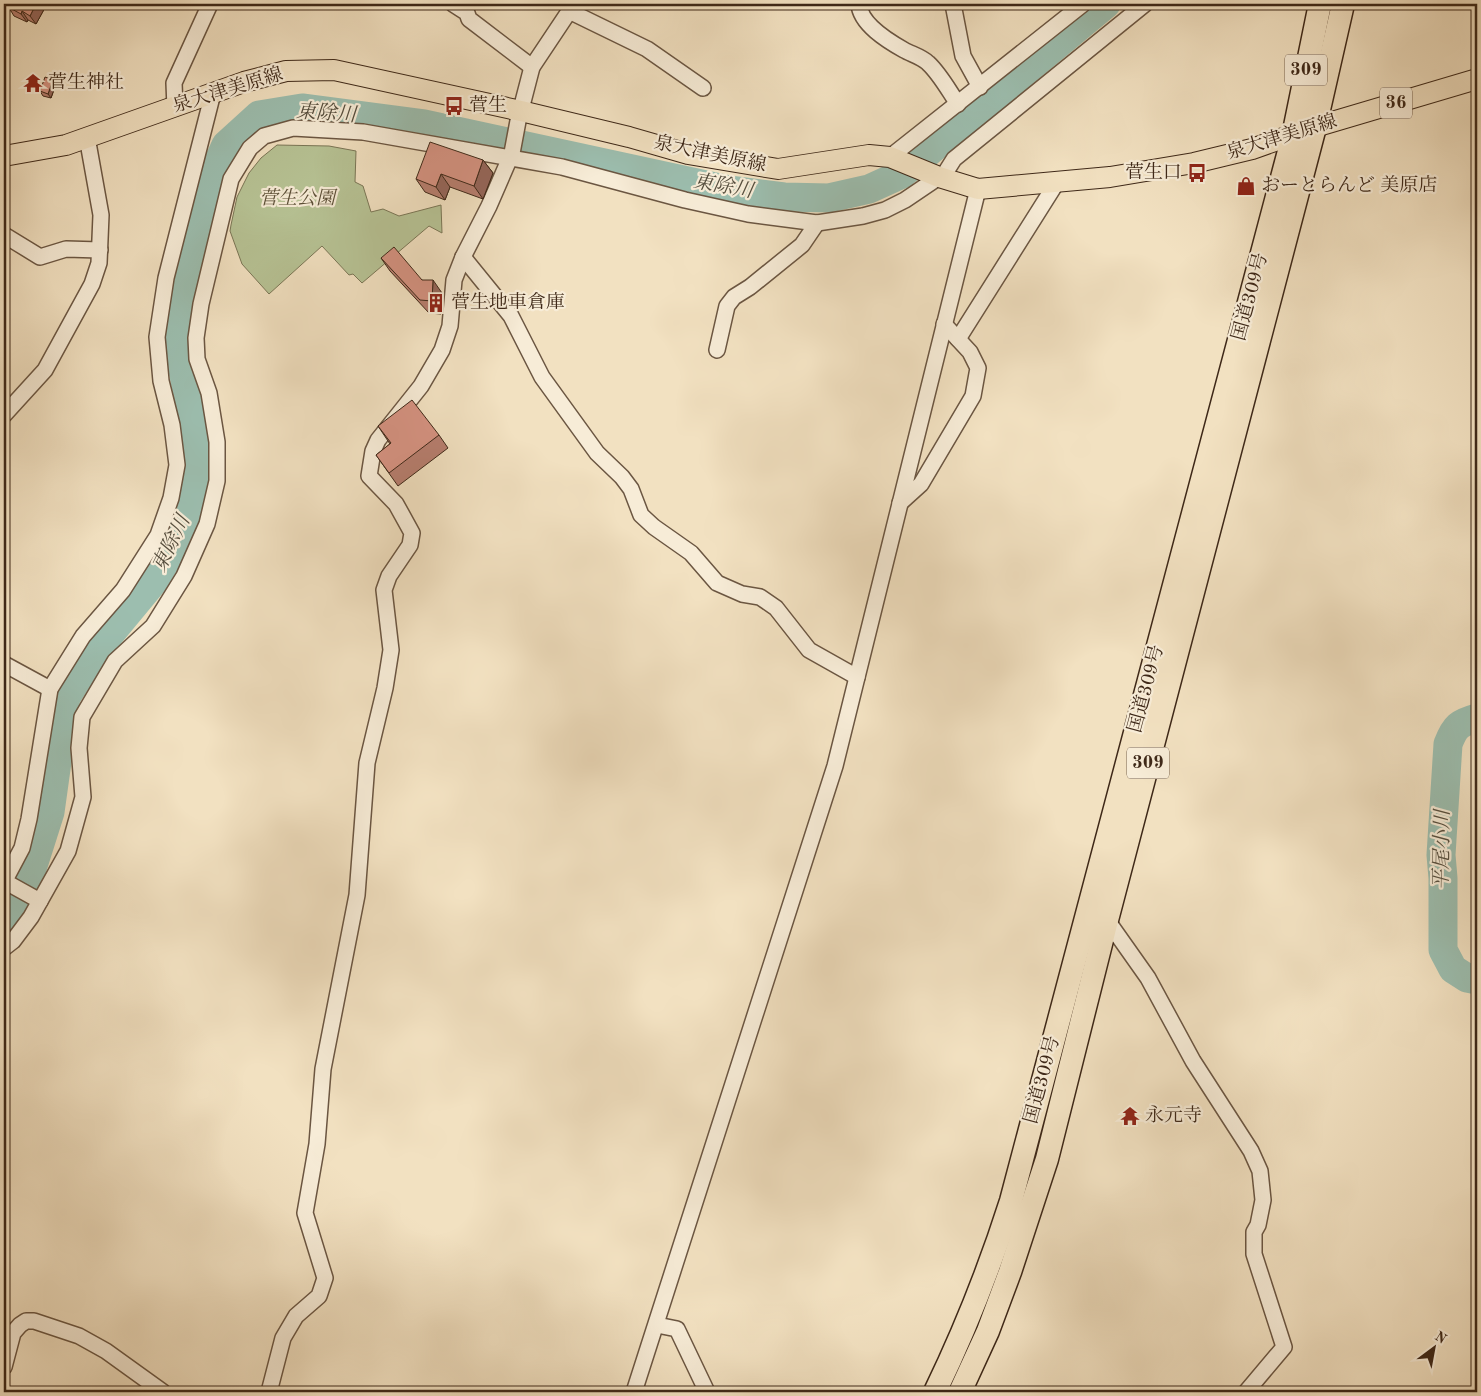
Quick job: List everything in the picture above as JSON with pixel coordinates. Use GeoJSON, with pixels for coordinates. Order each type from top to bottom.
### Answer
{"type":"FeatureCollection","features":[{"type":"Feature","properties":{"kind":"highway","name":"国道309号"},"geometry":{"type":"LineString","coordinates":[[960,1392],[988,1332],[1030,1215],[1047,1159],[1098,917],[1293,136],[1320,4]]}},
{"type":"Feature","properties":{"kind":"highway","name":"国道309号"},"geometry":{"type":"LineString","coordinates":[[935,1392],[970,1316],[994,1253],[1098,917],[1315,127],[1342,4]]}},
{"type":"Feature","properties":{"kind":"main road","name":"泉大津美原線"},"geometry":{"type":"LineString","coordinates":[[4,156],[66,145],[244,82],[286,71],[334,70],[519,116],[629,137],[688,154],[778,169],[869,155],[894,158],[936,176],[978,189],[1110,177],[1194,163],[1252,149],[1315,127],[1477,79]]}},
{"type":"Feature","properties":{"kind":"street"},"geometry":{"type":"LineString","coordinates":[[174,108],[174,84],[210,4]]}},
{"type":"Feature","properties":{"kind":"street"},"geometry":{"type":"LineString","coordinates":[[453,4],[467,13],[469,19],[532,67]]}},
{"type":"Feature","properties":{"kind":"street"},"geometry":{"type":"LineString","coordinates":[[859,4],[867,22],[882,36],[928,62],[958,104]]}},
{"type":"Feature","properties":{"kind":"street"},"geometry":{"type":"LineString","coordinates":[[953,4],[963,56],[980,87]]}},
{"type":"Feature","properties":{"kind":"street"},"geometry":{"type":"LineString","coordinates":[[894,158],[1083,4]]}},
{"type":"Feature","properties":{"kind":"street"},"geometry":{"type":"LineString","coordinates":[[4,948],[32,917],[68,851],[83,797],[79,748],[82,717],[115,661],[153,626],[184,576],[207,524],[217,480],[217,442],[209,393],[197,359],[196,338],[201,304],[231,179],[250,148],[264,136],[293,128],[363,132],[511,155],[685,200],[748,214],[817,223],[863,216],[885,210],[905,200],[1145,4]]}},
{"type":"Feature","properties":{"kind":"street"},"geometry":{"type":"LineString","coordinates":[[269,1392],[283,1338],[296,1316],[319,1296],[325,1278],[305,1213],[317,1144],[323,1069],[357,895],[367,763],[385,688],[391,650],[384,590],[389,576],[410,546],[412,533],[396,504],[369,476],[373,452],[378,440],[421,386],[442,350],[450,326],[454,280],[511,155],[532,67],[571,7],[647,49],[703,88]]}},
{"type":"Feature","properties":{"kind":"street"},"geometry":{"type":"LineString","coordinates":[[40,901],[4,881],[22,848],[30,819],[50,690],[83,636],[123,590],[158,535],[171,498],[178,465],[172,425],[161,382],[157,337],[166,278],[213,93]]}},
{"type":"Feature","properties":{"kind":"street"},"geometry":{"type":"LineString","coordinates":[[4,415],[45,370],[92,284],[99,263],[101,215],[87,137]]}},
{"type":"Feature","properties":{"kind":"street"},"geometry":{"type":"LineString","coordinates":[[958,339],[1057,182]]}},
{"type":"Feature","properties":{"kind":"street"},"geometry":{"type":"LineString","coordinates":[[634,1392],[835,766],[978,189]]}},
{"type":"Feature","properties":{"kind":"street"},"geometry":{"type":"LineString","coordinates":[[717,350],[727,306],[734,296],[750,287],[802,245],[817,223]]}},
{"type":"Feature","properties":{"kind":"street"},"geometry":{"type":"LineString","coordinates":[[4,234],[40,257],[66,249],[100,250]]}},
{"type":"Feature","properties":{"kind":"street"},"geometry":{"type":"LineString","coordinates":[[463,257],[510,316],[542,377],[597,453],[622,477],[631,489],[641,515],[654,527],[691,553],[717,583],[742,594],[760,597],[776,608],[810,650],[857,677]]}},
{"type":"Feature","properties":{"kind":"street"},"geometry":{"type":"LineString","coordinates":[[900,503],[921,484],[973,396],[978,368],[970,352],[944,324]]}},
{"type":"Feature","properties":{"kind":"street"},"geometry":{"type":"LineString","coordinates":[[4,664],[50,690]]}},
{"type":"Feature","properties":{"kind":"street"},"geometry":{"type":"LineString","coordinates":[[1098,917],[1148,978],[1193,1061],[1251,1151],[1260,1171],[1263,1200],[1258,1225],[1254,1232],[1254,1254],[1284,1347],[1246,1392]]}},
{"type":"Feature","properties":{"kind":"street"},"geometry":{"type":"LineString","coordinates":[[4,1367],[13,1333],[26,1321],[34,1322],[79,1336],[106,1351],[163,1392]]}},
{"type":"Feature","properties":{"kind":"street"},"geometry":{"type":"LineString","coordinates":[[657,1325],[677,1329],[707,1392]]}},
{"type":"Feature","properties":{"kind":"green space","name":"菅生公園"},"geometry":{"type":"Polygon","coordinates":[[[277,145],[329,146],[356,151],[355,182],[363,186],[371,212],[383,209],[399,216],[441,205],[442,233],[429,226],[362,283],[353,274],[349,275],[322,246],[269,294],[242,264],[230,231],[237,197],[249,173],[261,158],[277,145]]]}},
{"type":"Feature","properties":{"kind":"building"},"geometry":{"type":"Polygon","coordinates":[[[7,4],[36,4],[30,16],[22,11],[21,14],[8,7],[9,5],[7,4]]]}},
{"type":"Feature","properties":{"kind":"building"},"geometry":{"type":"Polygon","coordinates":[[[45,77],[53,80],[48,94],[40,91],[45,77]]]}},
{"type":"Feature","properties":{"kind":"building"},"geometry":{"type":"Polygon","coordinates":[[[430,142],[483,160],[474,186],[441,174],[436,187],[416,179],[430,142]]]}},
{"type":"Feature","properties":{"kind":"building"},"geometry":{"type":"Polygon","coordinates":[[[394,247],[422,280],[433,280],[432,301],[420,300],[381,258],[394,247]]]}},
{"type":"Feature","properties":{"kind":"building"},"geometry":{"type":"Polygon","coordinates":[[[412,400],[439,435],[389,473],[376,455],[391,443],[378,426],[412,400]]]}},
{"type":"Feature","properties":{"kind":"waterway","name":"東除川"},"geometry":{"type":"LineString","coordinates":[[4,918],[15,904],[30,875],[50,812],[66,697],[96,651],[154,581],[185,528],[196,484],[194,426],[177,340],[188,273],[211,178],[226,145],[259,115],[302,108],[424,124],[729,190],[784,197],[829,198],[869,189],[902,174],[1106,4]]}},
{"type":"Feature","properties":{"kind":"waterway","name":"平尾小川"},"geometry":{"type":"LineString","coordinates":[[1477,718],[1458,726],[1448,744],[1441,855],[1443,878],[1443,950],[1453,969],[1467,978],[1477,980]]}},
{"type":"Feature","properties":{"kind":"place","name":"菅生神社"},"geometry":{"type":"Point","coordinates":[33,83]}},
{"type":"Feature","properties":{"kind":"place","name":"菅生"},"geometry":{"type":"Point","coordinates":[454,106]}},
{"type":"Feature","properties":{"kind":"place","name":"菅生口"},"geometry":{"type":"Point","coordinates":[1197,173]}},
{"type":"Feature","properties":{"kind":"place","name":"おーとらんど 美原店"},"geometry":{"type":"Point","coordinates":[1246,186]}},
{"type":"Feature","properties":{"kind":"place","name":"菅生地車倉庫"},"geometry":{"type":"Point","coordinates":[436,303]}},
{"type":"Feature","properties":{"kind":"place","name":"永元寺"},"geometry":{"type":"Point","coordinates":[1130,1116]}}]}
